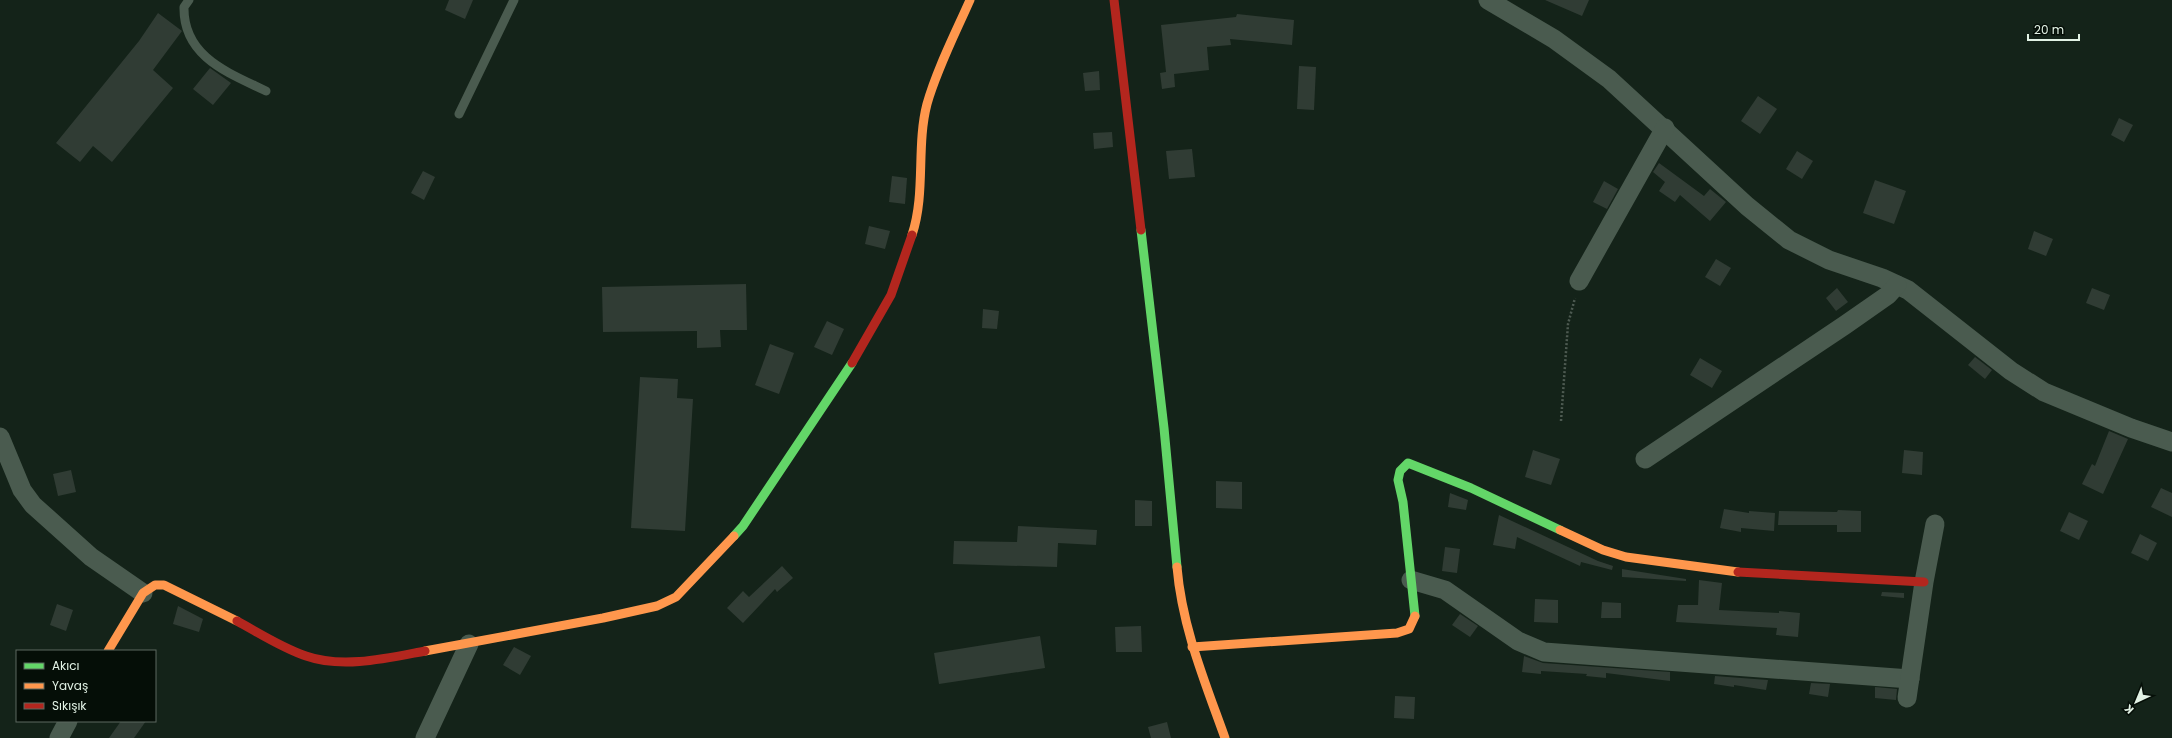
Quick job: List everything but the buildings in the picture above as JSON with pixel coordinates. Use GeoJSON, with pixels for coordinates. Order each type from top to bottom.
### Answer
{"type":"FeatureCollection","features":[{"type":"Feature","properties":{"kind":"street"},"geometry":{"type":"LineString","coordinates":[[109,650],[144,593],[148,588],[155,585],[164,586],[204,604],[275,642],[306,656],[322,659],[364,662],[469,644],[604,618],[666,603],[676,597],[691,583],[743,526],[863,347],[891,294],[913,232],[918,204],[921,157],[927,105],[945,57],[970,0]]}},
{"type":"Feature","properties":{"kind":"street"},"geometry":{"type":"LineString","coordinates":[[1114,0],[1164,428],[1179,592],[1192,646],[1206,690],[1225,738]]}},
{"type":"Feature","properties":{"kind":"street"},"geometry":{"type":"LineString","coordinates":[[1488,0],[1535,27],[1586,61],[1634,100],[1747,206],[1789,240],[1829,260],[1897,285],[1922,300],[2011,371],[2044,392],[2137,430],[2172,442]]}},
{"type":"Feature","properties":{"kind":"street"},"geometry":{"type":"LineString","coordinates":[[1580,281],[1665,128]]}},
{"type":"Feature","properties":{"kind":"street"},"geometry":{"type":"LineString","coordinates":[[1645,459],[1845,326],[1888,295],[1897,285]]}},
{"type":"Feature","properties":{"kind":"street"},"geometry":{"type":"LineString","coordinates":[[0,437],[22,490],[33,504],[90,557],[144,593]]}},
{"type":"Feature","properties":{"kind":"street"},"geometry":{"type":"LineString","coordinates":[[1192,646],[1405,632],[1413,625],[1415,618],[1402,502],[1398,480],[1400,471],[1408,463],[1471,488],[1603,550],[1626,557],[1733,572],[1924,582]]}},
{"type":"Feature","properties":{"kind":"street"},"geometry":{"type":"LineString","coordinates":[[1907,698],[1924,582],[1935,524]]}},
{"type":"Feature","properties":{"kind":"street"},"geometry":{"type":"LineString","coordinates":[[1411,580],[1446,590],[1518,641],[1532,649],[1544,652],[1910,679]]}},
{"type":"Feature","properties":{"kind":"street"},"geometry":{"type":"LineString","coordinates":[[425,738],[469,644]]}},
{"type":"Feature","properties":{"kind":"street"},"geometry":{"type":"LineString","coordinates":[[59,738],[67,722]]}},
{"type":"Feature","properties":{"kind":"lane"},"geometry":{"type":"LineString","coordinates":[[189,0],[184,8],[187,29],[203,56],[216,66],[266,91]]}},
{"type":"Feature","properties":{"kind":"lane"},"geometry":{"type":"LineString","coordinates":[[459,114],[514,0]]}},
{"type":"Feature","properties":{"kind":"path"},"geometry":{"type":"LineString","coordinates":[[1561,421],[1568,324],[1580,281]]}},
{"type":"Feature","properties":{"kind":"traffic: fast"},"geometry":{"type":"LineString","coordinates":[[1141,230],[1164,428],[1177,567]]}},
{"type":"Feature","properties":{"kind":"traffic: fast"},"geometry":{"type":"LineString","coordinates":[[734,536],[743,526],[852,363]]}},
{"type":"Feature","properties":{"kind":"traffic: fast"},"geometry":{"type":"LineString","coordinates":[[1415,616],[1403,502],[1398,480],[1400,471],[1408,463],[1471,488],[1560,530]]}},
{"type":"Feature","properties":{"kind":"traffic: slow"},"geometry":{"type":"LineString","coordinates":[[912,235],[919,203],[922,136],[927,104],[941,65],[970,0]]}},
{"type":"Feature","properties":{"kind":"traffic: slow"},"geometry":{"type":"LineString","coordinates":[[1560,530],[1603,550],[1626,557],[1738,572]]}},
{"type":"Feature","properties":{"kind":"traffic: slow"},"geometry":{"type":"LineString","coordinates":[[425,651],[603,618],[657,606],[676,597],[734,536]]}},
{"type":"Feature","properties":{"kind":"traffic: slow"},"geometry":{"type":"LineString","coordinates":[[1177,567],[1189,633],[1202,675],[1225,738]]}},
{"type":"Feature","properties":{"kind":"traffic: slow"},"geometry":{"type":"LineString","coordinates":[[109,650],[143,593],[155,585],[164,585],[237,621]]}},
{"type":"Feature","properties":{"kind":"traffic: slow"},"geometry":{"type":"LineString","coordinates":[[1192,647],[1397,633],[1409,629],[1415,616]]}},
{"type":"Feature","properties":{"kind":"traffic: jam"},"geometry":{"type":"LineString","coordinates":[[1114,0],[1141,230]]}},
{"type":"Feature","properties":{"kind":"traffic: jam"},"geometry":{"type":"LineString","coordinates":[[852,363],[891,295],[912,235]]}},
{"type":"Feature","properties":{"kind":"traffic: jam"},"geometry":{"type":"LineString","coordinates":[[1738,572],[1924,582]]}},
{"type":"Feature","properties":{"kind":"traffic: jam"},"geometry":{"type":"LineString","coordinates":[[237,621],[288,649],[320,660],[335,662],[366,661],[425,651]]}}]}
